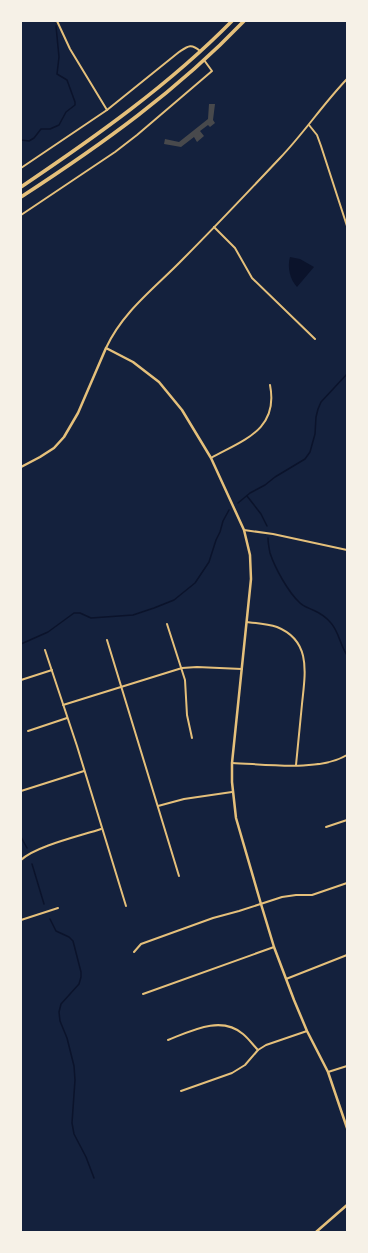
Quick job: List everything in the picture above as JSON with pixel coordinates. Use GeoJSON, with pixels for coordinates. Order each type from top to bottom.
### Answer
{"type":"FeatureCollection","features":[{"type":"Feature","properties":{"kind":"highway"},"geometry":{"type":"LineString","coordinates":[[21,187],[99,134],[141,102],[232,21]]}},
{"type":"Feature","properties":{"kind":"highway"},"geometry":{"type":"LineString","coordinates":[[21,197],[105,141],[184,79],[244,21]]}},
{"type":"Feature","properties":{"kind":"street"},"geometry":{"type":"LineString","coordinates":[[57,21],[70,49],[107,110]]}},
{"type":"Feature","properties":{"kind":"street"},"geometry":{"type":"LineString","coordinates":[[21,168],[107,110],[179,52],[190,46],[194,46],[200,51]]}},
{"type":"Feature","properties":{"kind":"street"},"geometry":{"type":"LineString","coordinates":[[21,215],[114,152],[142,131],[212,71],[204,60]]}},
{"type":"Feature","properties":{"kind":"street"},"geometry":{"type":"LineString","coordinates":[[21,467],[54,448],[64,437],[78,413],[114,332],[124,318],[281,158],[347,79]]}},
{"type":"Feature","properties":{"kind":"street"},"geometry":{"type":"LineString","coordinates":[[309,125],[317,135],[347,226]]}},
{"type":"Feature","properties":{"kind":"street"},"geometry":{"type":"LineString","coordinates":[[214,227],[235,248],[252,278],[315,339]]}},
{"type":"Feature","properties":{"kind":"street"},"geometry":{"type":"LineString","coordinates":[[106,348],[133,362],[159,382],[182,410],[211,458],[244,530],[249,547],[251,563],[247,622],[232,763],[232,792],[236,818],[260,904],[274,947],[298,1011],[328,1072],[347,1128]]}},
{"type":"Feature","properties":{"kind":"street"},"geometry":{"type":"LineString","coordinates":[[211,458],[245,439],[261,428],[270,413],[272,403],[270,385]]}},
{"type":"Feature","properties":{"kind":"street"},"geometry":{"type":"LineString","coordinates":[[244,530],[274,534],[347,550]]}},
{"type":"Feature","properties":{"kind":"street"},"geometry":{"type":"LineString","coordinates":[[247,622],[270,625],[284,630],[294,639],[303,652],[305,676],[296,765]]}},
{"type":"Feature","properties":{"kind":"street"},"geometry":{"type":"LineString","coordinates":[[167,624],[182,668],[186,689],[187,715],[192,738]]}},
{"type":"Feature","properties":{"kind":"street"},"geometry":{"type":"LineString","coordinates":[[107,640],[120,687],[179,876]]}},
{"type":"Feature","properties":{"kind":"street"},"geometry":{"type":"LineString","coordinates":[[45,650],[126,906]]}},
{"type":"Feature","properties":{"kind":"street"},"geometry":{"type":"LineString","coordinates":[[63,705],[182,668],[197,667],[242,669]]}},
{"type":"Feature","properties":{"kind":"street"},"geometry":{"type":"LineString","coordinates":[[21,680],[52,670]]}},
{"type":"Feature","properties":{"kind":"street"},"geometry":{"type":"LineString","coordinates":[[28,731],[67,718]]}},
{"type":"Feature","properties":{"kind":"street"},"geometry":{"type":"LineString","coordinates":[[232,763],[296,765],[318,764],[339,759],[347,755]]}},
{"type":"Feature","properties":{"kind":"street"},"geometry":{"type":"LineString","coordinates":[[21,792],[84,771]]}},
{"type":"Feature","properties":{"kind":"street"},"geometry":{"type":"LineString","coordinates":[[158,806],[232,792]]}},
{"type":"Feature","properties":{"kind":"street"},"geometry":{"type":"LineString","coordinates":[[326,827],[347,820]]}},
{"type":"Feature","properties":{"kind":"street"},"geometry":{"type":"LineString","coordinates":[[21,860],[45,847],[102,829]]}},
{"type":"Feature","properties":{"kind":"street"},"geometry":{"type":"LineString","coordinates":[[134,952],[141,944],[213,918],[290,896],[318,894],[347,884]]}},
{"type":"Feature","properties":{"kind":"street"},"geometry":{"type":"LineString","coordinates":[[21,920],[58,908]]}},
{"type":"Feature","properties":{"kind":"street"},"geometry":{"type":"LineString","coordinates":[[144,994],[274,947]]}},
{"type":"Feature","properties":{"kind":"street"},"geometry":{"type":"LineString","coordinates":[[286,979],[347,955]]}},
{"type":"Feature","properties":{"kind":"street"},"geometry":{"type":"LineString","coordinates":[[168,1040],[205,1026],[222,1025],[242,1033],[258,1050]]}},
{"type":"Feature","properties":{"kind":"street"},"geometry":{"type":"LineString","coordinates":[[181,1091],[232,1073],[245,1065],[258,1050],[266,1045],[307,1031]]}},
{"type":"Feature","properties":{"kind":"street"},"geometry":{"type":"LineString","coordinates":[[328,1072],[347,1066]]}},
{"type":"Feature","properties":{"kind":"street"},"geometry":{"type":"LineString","coordinates":[[316,1232],[347,1205]]}},
{"type":"Feature","properties":{"kind":"water"},"geometry":{"type":"Polygon","coordinates":[[[290,257],[300,259],[314,267],[297,287],[290,273],[290,257]]]}},
{"type":"Feature","properties":{"kind":"building"},"geometry":{"type":"Polygon","coordinates":[[[209,104],[215,104],[213,120],[215,123],[210,127],[208,125],[200,131],[204,136],[197,142],[194,137],[181,147],[164,144],[165,139],[179,142],[208,119],[209,104]]]}},
{"type":"Feature","properties":{"kind":"waterway"},"geometry":{"type":"LineString","coordinates":[[21,140],[29,141],[34,138],[41,129],[50,129],[59,125],[66,112],[75,105],[67,80],[57,74],[59,57],[56,26]]}},
{"type":"Feature","properties":{"kind":"waterway"},"geometry":{"type":"LineString","coordinates":[[238,503],[250,493],[305,459],[310,452],[315,434],[316,417],[321,402],[347,374]]}},
{"type":"Feature","properties":{"kind":"waterway"},"geometry":{"type":"LineString","coordinates":[[247,496],[261,514],[267,526]]}},
{"type":"Feature","properties":{"kind":"waterway"},"geometry":{"type":"LineString","coordinates":[[21,644],[48,632],[74,613],[80,613],[91,618],[133,615],[174,600],[195,583],[209,562],[223,521],[229,510]]}},
{"type":"Feature","properties":{"kind":"waterway"},"geometry":{"type":"LineString","coordinates":[[268,538],[272,559],[295,598],[305,606],[316,611],[331,623],[336,630],[347,655]]}},
{"type":"Feature","properties":{"kind":"waterway"},"geometry":{"type":"LineString","coordinates":[[21,837],[27,848]]}},
{"type":"Feature","properties":{"kind":"waterway"},"geometry":{"type":"LineString","coordinates":[[32,864],[44,904]]}},
{"type":"Feature","properties":{"kind":"waterway"},"geometry":{"type":"LineString","coordinates":[[50,919],[56,931],[69,937],[73,941],[81,972],[79,984],[61,1004],[59,1012],[60,1021],[67,1038],[74,1066],[75,1080],[72,1123],[74,1134],[86,1157],[94,1178]]}}]}
